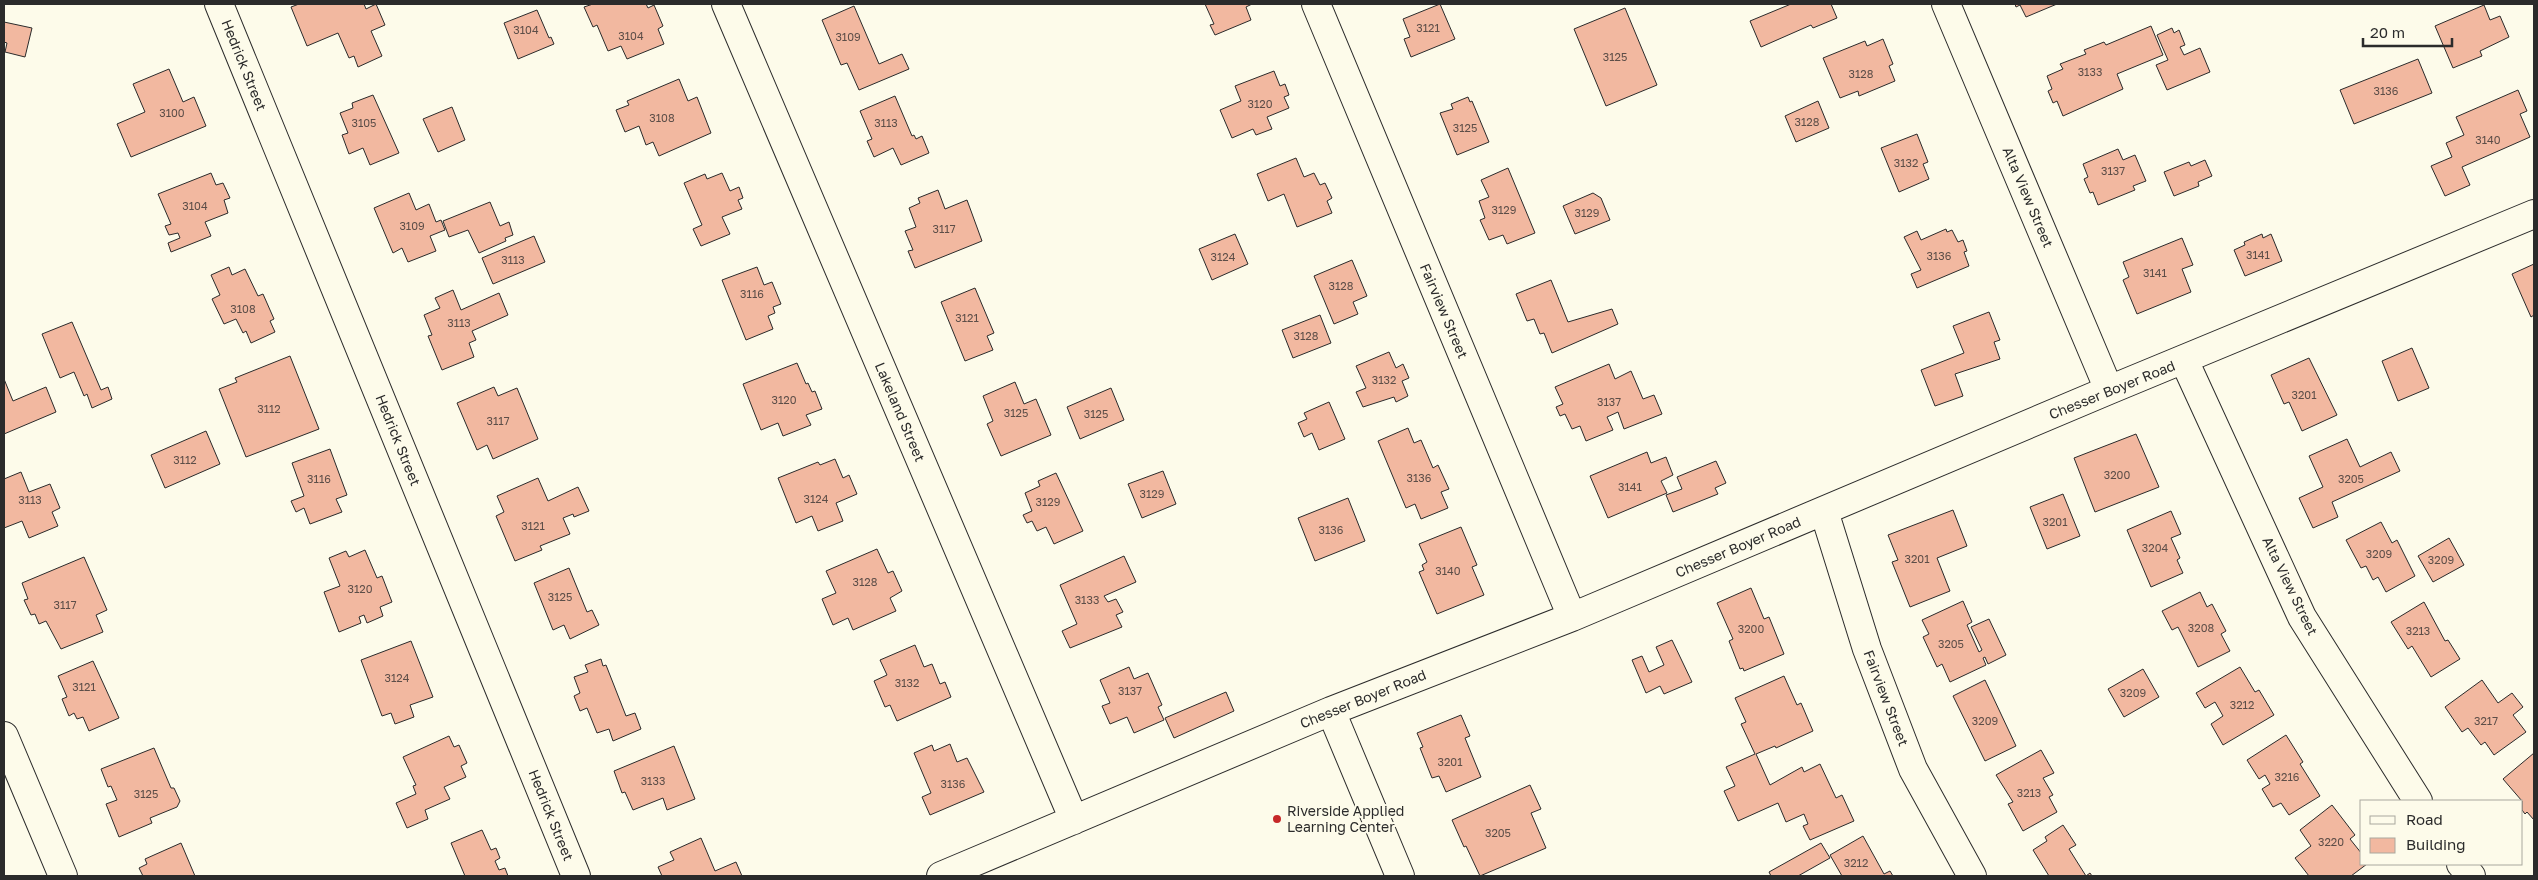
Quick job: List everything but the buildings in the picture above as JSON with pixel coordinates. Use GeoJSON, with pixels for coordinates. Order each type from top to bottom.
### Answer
{"type":"FeatureCollection","features":[{"type":"Feature","properties":{"kind":"street","name":"Hedrick Street"},"geometry":{"type":"LineString","coordinates":[[219,4],[576,876]]}},
{"type":"Feature","properties":{"kind":"street","name":"Lakeland Street"},"geometry":{"type":"LineString","coordinates":[[726,4],[1074,820]]}},
{"type":"Feature","properties":{"kind":"street","name":"Fairview Street"},"geometry":{"type":"LineString","coordinates":[[1316,4],[1572,618]]}},
{"type":"Feature","properties":{"kind":"street","name":"Alta View Street"},"geometry":{"type":"LineString","coordinates":[[1946,4],[2109,390]]}},
{"type":"Feature","properties":{"kind":"street","name":"Chesser Boyer Road"},"geometry":{"type":"LineString","coordinates":[[941,876],[1331,711],[1572,618],[2109,390],[2534,214]]}},
{"type":"Feature","properties":{"kind":"street","name":"Alta View Street"},"geometry":{"type":"LineString","coordinates":[[2184,360],[2302,617],[2417,800]]}},
{"type":"Feature","properties":{"kind":"street","name":"Fairview Street"},"geometry":{"type":"LineString","coordinates":[[1824,511],[1867,649],[1913,769],[1972,876]]}},
{"type":"Feature","properties":{"kind":"street"},"geometry":{"type":"LineString","coordinates":[[1331,711],[1400,876]]}},
{"type":"Feature","properties":{"kind":"street"},"geometry":{"type":"LineString","coordinates":[[4,736],[63,876]]}},
{"type":"Feature","properties":{"kind":"street"},"geometry":{"type":"LineString","coordinates":[[2463,865],[2471,876]]}},
{"type":"Feature","properties":{"kind":"place","name":"Riverside Applied Learning Center"},"geometry":{"type":"Point","coordinates":[1277,819]}}]}
